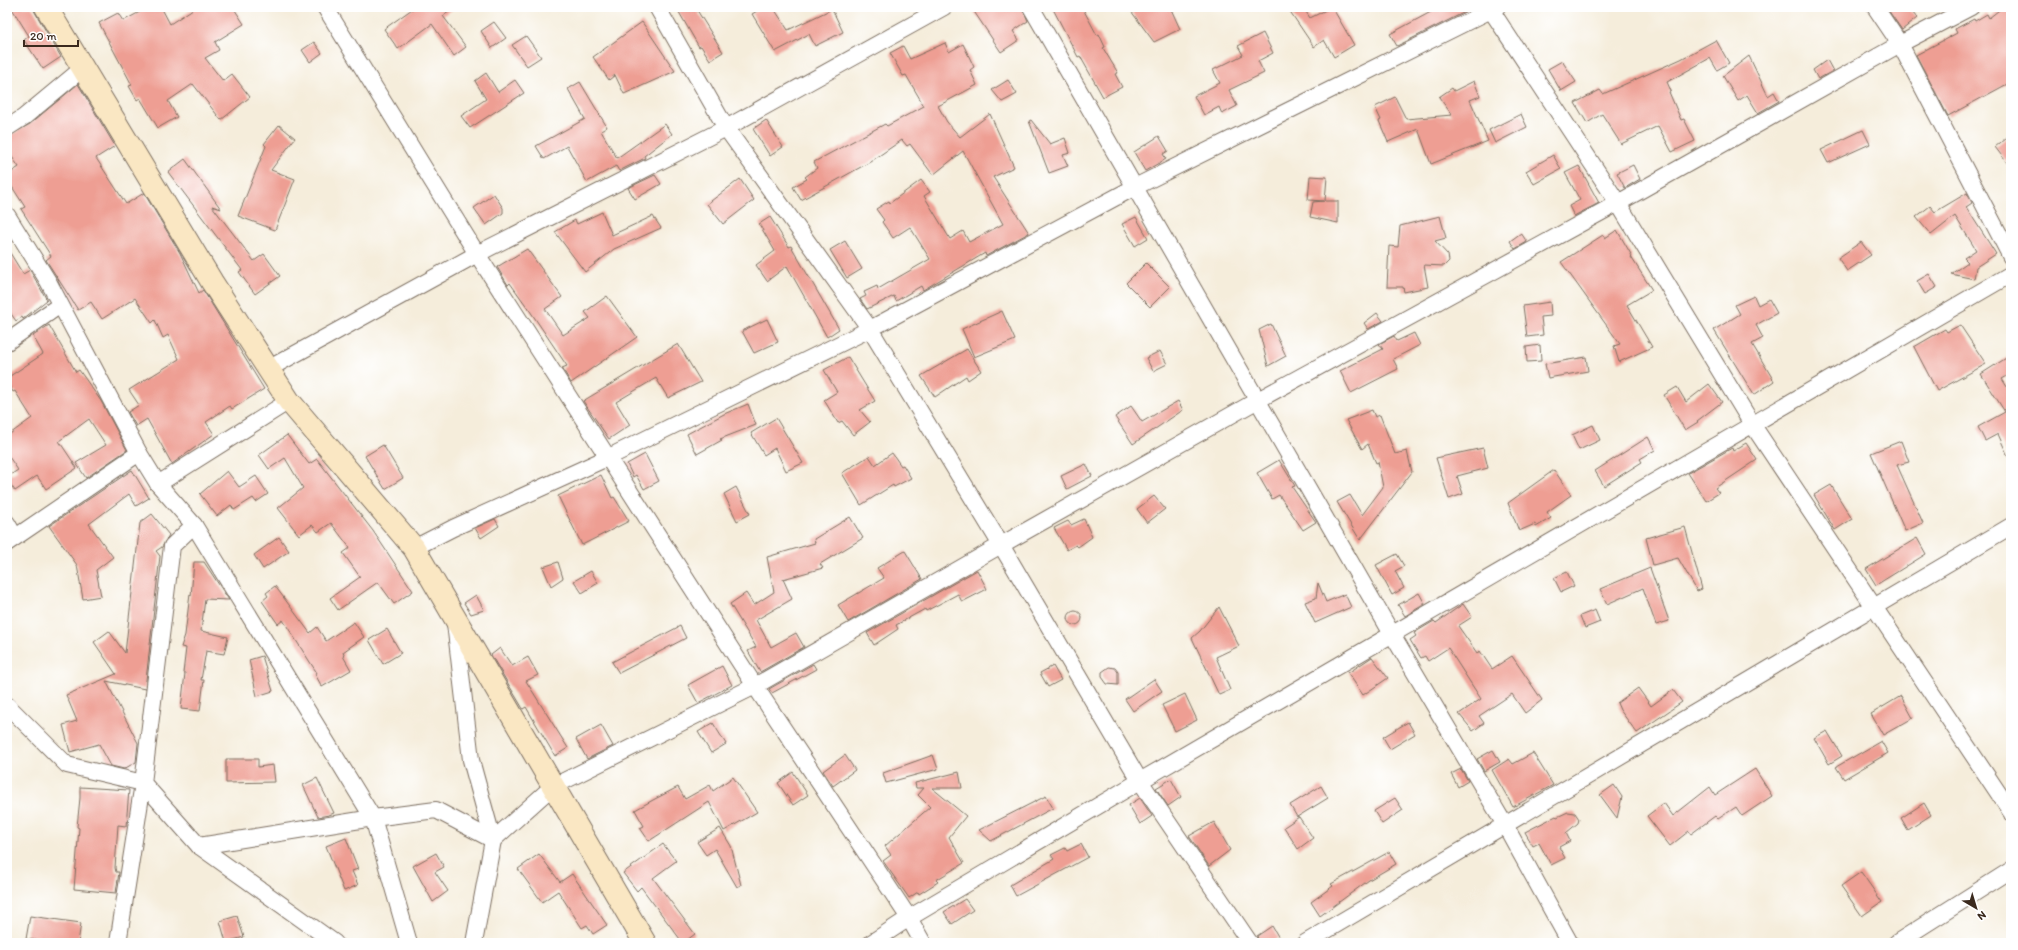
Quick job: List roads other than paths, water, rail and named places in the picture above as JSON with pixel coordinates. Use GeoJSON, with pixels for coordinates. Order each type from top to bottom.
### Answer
{"type":"FeatureCollection","features":[{"type":"Feature","properties":{"kind":"main road"},"geometry":{"type":"LineString","coordinates":[[46,7],[212,282],[289,401],[414,548],[552,787],[645,943]]}},
{"type":"Feature","properties":{"kind":"street"},"geometry":{"type":"LineString","coordinates":[[324,7],[477,254],[756,686],[909,918],[923,943]]}},
{"type":"Feature","properties":{"kind":"street"},"geometry":{"type":"LineString","coordinates":[[657,7],[726,128],[870,329],[1001,545],[1140,781],[1250,943]]}},
{"type":"Feature","properties":{"kind":"street"},"geometry":{"type":"LineString","coordinates":[[268,369],[477,254],[726,128],[944,7]]}},
{"type":"Feature","properties":{"kind":"street"},"geometry":{"type":"LineString","coordinates":[[1031,7],[1392,634],[1505,824],[1570,943]]}},
{"type":"Feature","properties":{"kind":"street"},"geometry":{"type":"LineString","coordinates":[[1875,7],[1900,44],[2011,257]]}},
{"type":"Feature","properties":{"kind":"street"},"geometry":{"type":"LineString","coordinates":[[493,840],[552,787],[756,686],[1001,545],[1258,400],[1618,203],[1900,44],[1971,7]]}},
{"type":"Feature","properties":{"kind":"street"},"geometry":{"type":"LineString","coordinates":[[414,548],[453,528],[609,457],[870,329],[1135,187],[1492,8],[1618,203],[1752,424],[2011,812]]}},
{"type":"Feature","properties":{"kind":"street"},"geometry":{"type":"LineString","coordinates":[[7,128],[24,117],[83,68]]}},
{"type":"Feature","properties":{"kind":"street"},"geometry":{"type":"LineString","coordinates":[[7,215],[60,305],[139,453],[158,484],[194,525],[373,818],[409,943]]}},
{"type":"Feature","properties":{"kind":"street"},"geometry":{"type":"LineString","coordinates":[[871,943],[909,918],[1140,781],[2011,274]]}},
{"type":"Feature","properties":{"kind":"street"},"geometry":{"type":"LineString","coordinates":[[7,342],[60,305]]}},
{"type":"Feature","properties":{"kind":"street"},"geometry":{"type":"LineString","coordinates":[[158,484],[289,401]]}},
{"type":"Feature","properties":{"kind":"street"},"geometry":{"type":"LineString","coordinates":[[10,534],[139,453]]}},
{"type":"Feature","properties":{"kind":"street"},"geometry":{"type":"LineString","coordinates":[[118,943],[143,783],[172,546],[194,525]]}},
{"type":"Feature","properties":{"kind":"street"},"geometry":{"type":"LineString","coordinates":[[1305,943],[2011,526]]}},
{"type":"Feature","properties":{"kind":"street"},"geometry":{"type":"LineString","coordinates":[[454,618],[471,760],[493,840],[474,943]]}},
{"type":"Feature","properties":{"kind":"street"},"geometry":{"type":"LineString","coordinates":[[7,705],[67,765],[143,783],[199,846],[335,943]]}},
{"type":"Feature","properties":{"kind":"street"},"geometry":{"type":"LineString","coordinates":[[199,846],[373,818],[436,810],[493,840]]}},
{"type":"Feature","properties":{"kind":"street"},"geometry":{"type":"LineString","coordinates":[[1896,943],[2011,870]]}}]}
